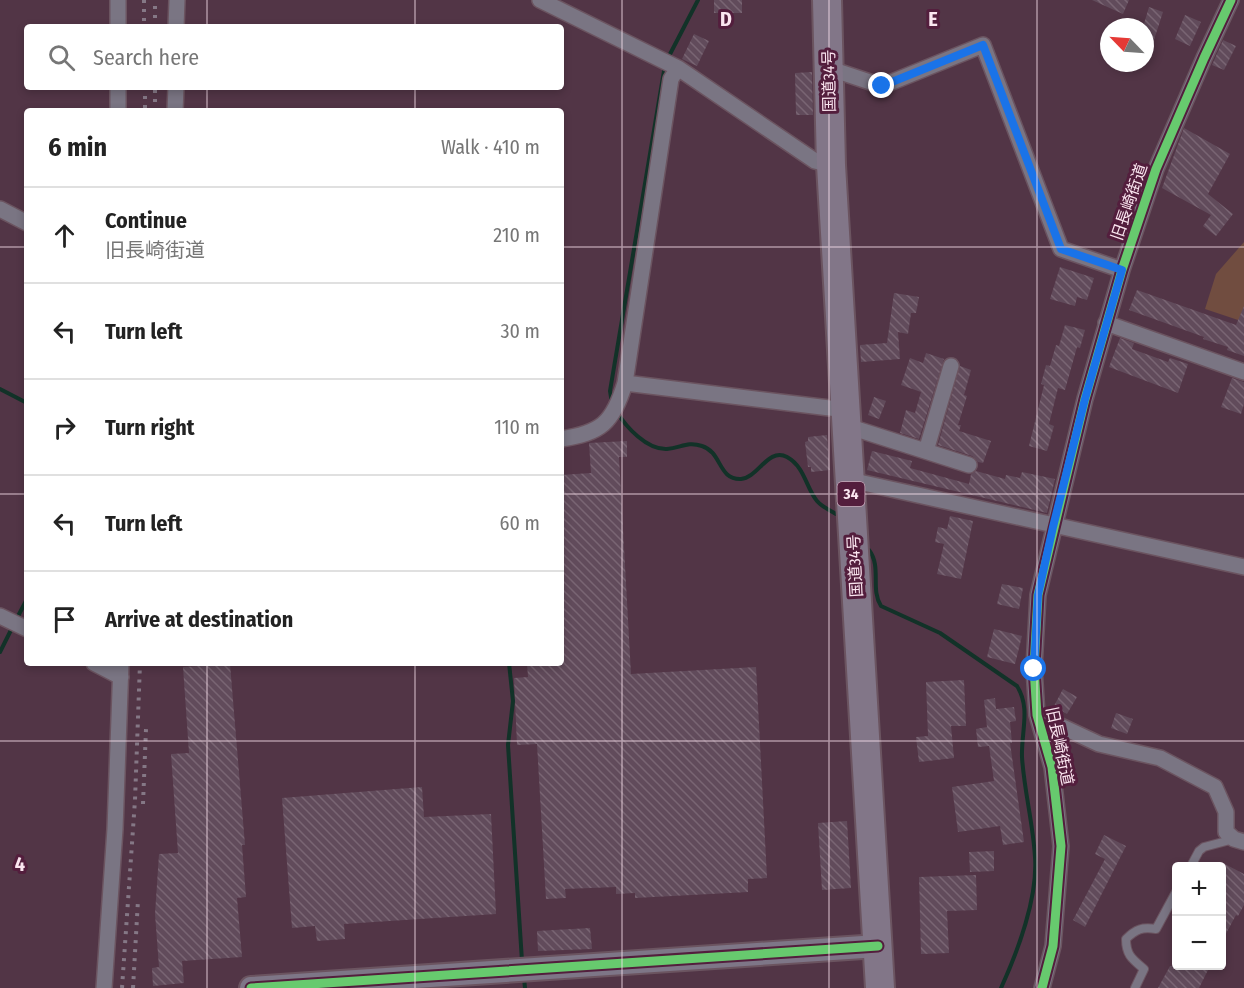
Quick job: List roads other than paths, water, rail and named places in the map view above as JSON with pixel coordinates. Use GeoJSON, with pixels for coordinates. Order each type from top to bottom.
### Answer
{"type":"FeatureCollection","features":[{"type":"Feature","properties":{"kind":"highway","name":"国道34号"},"geometry":{"type":"LineString","coordinates":[[827,0],[831,165],[880,988]]}},
{"type":"Feature","properties":{"kind":"street"},"geometry":{"type":"LineString","coordinates":[[118,0],[118,24]]}},
{"type":"Feature","properties":{"kind":"street"},"geometry":{"type":"LineString","coordinates":[[176,24],[177,0]]}},
{"type":"Feature","properties":{"kind":"street"},"geometry":{"type":"LineString","coordinates":[[540,0],[678,68],[814,161],[831,165]]}},
{"type":"Feature","properties":{"kind":"street","name":"旧長崎街道"},"geometry":{"type":"LineString","coordinates":[[1042,988],[1053,946],[1061,846],[1052,766],[1037,715],[1034,669],[1038,595],[1053,527],[1122,270],[1156,169],[1231,0]]}},
{"type":"Feature","properties":{"kind":"street"},"geometry":{"type":"LineString","coordinates":[[828,68],[882,86],[983,45],[1061,249],[1122,270]]}},
{"type":"Feature","properties":{"kind":"street"},"geometry":{"type":"LineString","coordinates":[[564,438],[584,435],[598,429],[610,416],[619,401],[625,383],[671,79],[678,68]]}},
{"type":"Feature","properties":{"kind":"street"},"geometry":{"type":"LineString","coordinates":[[118,90],[118,108]]}},
{"type":"Feature","properties":{"kind":"street"},"geometry":{"type":"LineString","coordinates":[[175,108],[176,90]]}},
{"type":"Feature","properties":{"kind":"street"},"geometry":{"type":"LineString","coordinates":[[0,209],[24,221]]}},
{"type":"Feature","properties":{"kind":"street"},"geometry":{"type":"LineString","coordinates":[[1107,323],[1244,372]]}},
{"type":"Feature","properties":{"kind":"street"},"geometry":{"type":"LineString","coordinates":[[926,451],[951,366]]}},
{"type":"Feature","properties":{"kind":"street"},"geometry":{"type":"LineString","coordinates":[[625,383],[846,418],[926,451],[969,465]]}},
{"type":"Feature","properties":{"kind":"street"},"geometry":{"type":"LineString","coordinates":[[850,480],[1053,527],[1244,567]]}},
{"type":"Feature","properties":{"kind":"street"},"geometry":{"type":"LineString","coordinates":[[0,616],[24,628]]}},
{"type":"Feature","properties":{"kind":"street"},"geometry":{"type":"LineString","coordinates":[[104,988],[115,829],[121,670],[106,666]]}},
{"type":"Feature","properties":{"kind":"street"},"geometry":{"type":"LineString","coordinates":[[1037,715],[1099,744],[1160,758],[1215,787],[1226,812],[1226,832],[1239,840]]}},
{"type":"Feature","properties":{"kind":"street"},"geometry":{"type":"LineString","coordinates":[[251,988],[878,946]]}},
{"type":"Feature","properties":{"kind":"lane"},"geometry":{"type":"LineString","coordinates":[[1193,862],[1199,850],[1204,847],[1239,840]]}},
{"type":"Feature","properties":{"kind":"lane"},"geometry":{"type":"LineString","coordinates":[[1135,988],[1144,969],[1126,950],[1126,939],[1136,929],[1146,927],[1156,929],[1172,899]]}},
{"type":"Feature","properties":{"kind":"waterway"},"geometry":{"type":"LineString","coordinates":[[668,58],[698,0]]}},
{"type":"Feature","properties":{"kind":"waterway"},"geometry":{"type":"LineString","coordinates":[[612,403],[610,391],[665,65]]}},
{"type":"Feature","properties":{"kind":"waterway"},"geometry":{"type":"LineString","coordinates":[[0,389],[24,401]]}},
{"type":"Feature","properties":{"kind":"waterway"},"geometry":{"type":"LineString","coordinates":[[617,412],[632,431],[652,446],[667,449],[692,444],[708,449],[724,471],[734,478],[741,479],[753,474],[774,456],[787,457],[798,466],[817,501],[836,514]]}},
{"type":"Feature","properties":{"kind":"waterway"},"geometry":{"type":"LineString","coordinates":[[869,550],[875,564],[876,592],[881,606],[940,633],[1017,686],[1024,703],[1022,757],[1034,844],[1035,873],[1026,924],[1001,988]]}},
{"type":"Feature","properties":{"kind":"waterway"},"geometry":{"type":"LineString","coordinates":[[16,620],[24,605]]}},
{"type":"Feature","properties":{"kind":"waterway"},"geometry":{"type":"LineString","coordinates":[[0,652],[13,626]]}},
{"type":"Feature","properties":{"kind":"waterway"},"geometry":{"type":"LineString","coordinates":[[509,666],[513,701],[508,745],[522,961]]}},
{"type":"Feature","properties":{"kind":"waterway"},"geometry":{"type":"LineString","coordinates":[[524,978],[525,988]]}},
{"type":"Feature","properties":{"kind":"railway"},"geometry":{"type":"LineString","coordinates":[[144,0],[144,24]]}},
{"type":"Feature","properties":{"kind":"railway"},"geometry":{"type":"LineString","coordinates":[[155,0],[155,24]]}},
{"type":"Feature","properties":{"kind":"railway"},"geometry":{"type":"LineString","coordinates":[[145,90],[145,108]]}},
{"type":"Feature","properties":{"kind":"railway"},"geometry":{"type":"LineString","coordinates":[[155,90],[155,108]]}},
{"type":"Feature","properties":{"kind":"railway"},"geometry":{"type":"LineString","coordinates":[[122,988],[135,800],[140,666]]}},
{"type":"Feature","properties":{"kind":"railway"},"geometry":{"type":"LineString","coordinates":[[143,804],[146,729]]}},
{"type":"Feature","properties":{"kind":"railway"},"geometry":{"type":"LineString","coordinates":[[133,988],[138,900]]}}]}
